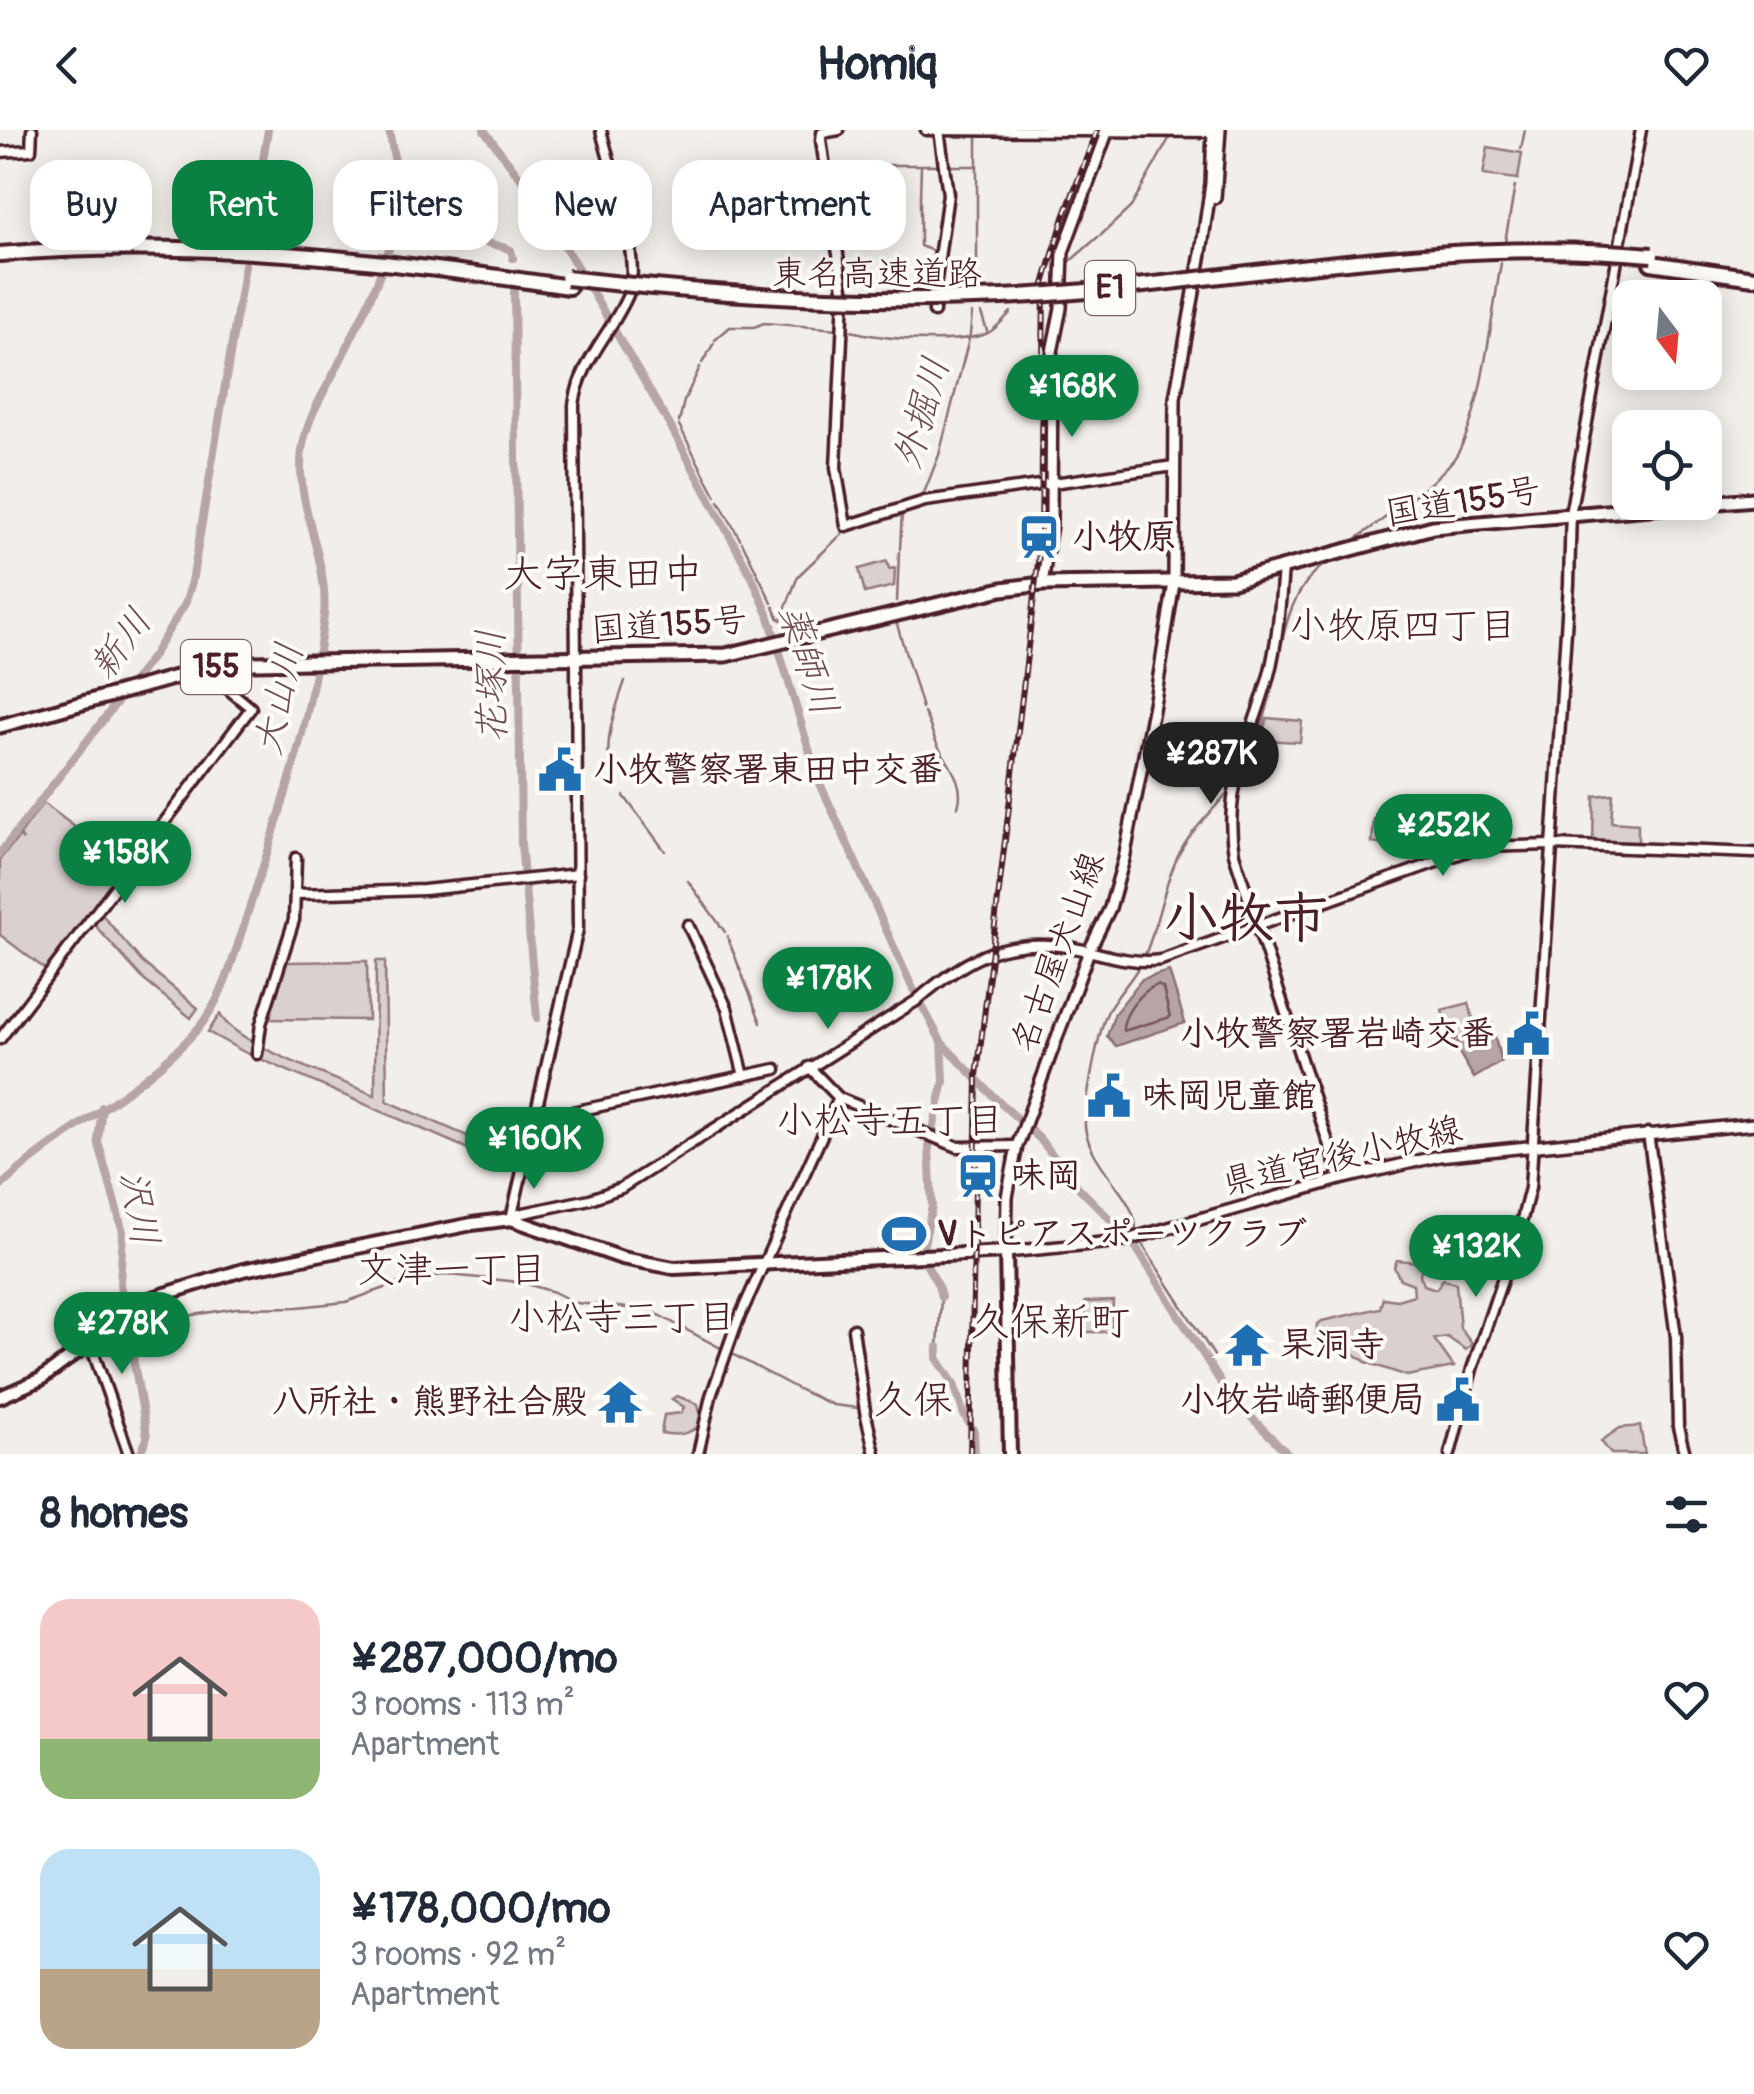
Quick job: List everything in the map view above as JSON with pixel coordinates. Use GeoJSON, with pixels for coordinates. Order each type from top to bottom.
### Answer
{"type":"FeatureCollection","features":[{"type":"Feature","properties":{"kind":"highway","name":"東名高速道路"},"geometry":{"type":"LineString","coordinates":[[0,250],[128,240],[248,247],[394,260],[771,305],[910,308],[1084,298],[1456,258],[1652,259],[1754,270]]}},
{"type":"Feature","properties":{"kind":"highway","name":"東名高速道路"},"geometry":{"type":"LineString","coordinates":[[1652,259],[1754,278]]}},
{"type":"Feature","properties":{"kind":"highway","name":"国道155号"},"geometry":{"type":"LineString","coordinates":[[1174,581],[1226,577],[1431,522],[1754,497]]}},
{"type":"Feature","properties":{"kind":"highway","name":"国道155号"},"geometry":{"type":"LineString","coordinates":[[1722,498],[1754,497]]}},
{"type":"Feature","properties":{"kind":"highway","name":"国道155号"},"geometry":{"type":"LineString","coordinates":[[0,722],[111,694],[146,678],[210,664],[576,656],[726,648],[1000,582],[1233,581],[1432,526],[1612,507]]}},
{"type":"Feature","properties":{"kind":"highway","name":"国道155号"},"geometry":{"type":"LineString","coordinates":[[0,722],[210,664]]}},
{"type":"Feature","properties":{"kind":"main road"},"geometry":{"type":"LineString","coordinates":[[1042,581],[1051,525],[1052,352],[1061,308],[1063,252],[1108,130]]}},
{"type":"Feature","properties":{"kind":"main road","name":"名古屋犬山線"},"geometry":{"type":"LineString","coordinates":[[1006,1252],[1007,1198],[1017,1146],[1088,951],[1110,908],[1124,859],[1174,581],[1176,387],[1201,254],[1216,131]]}},
{"type":"Feature","properties":{"kind":"main road","name":"県道宮後小牧線"},"geometry":{"type":"LineString","coordinates":[[1006,1252],[1122,1241],[1340,1179],[1439,1156],[1754,1124]]}},
{"type":"Feature","properties":{"kind":"main road"},"geometry":{"type":"LineString","coordinates":[[0,1398],[41,1380],[149,1299],[243,1270],[511,1218],[646,1265],[674,1268],[1006,1252],[1010,1454]]}},
{"type":"Feature","properties":{"kind":"street"},"geometry":{"type":"LineString","coordinates":[[0,152],[32,150],[32,130]]}},
{"type":"Feature","properties":{"kind":"street"},"geometry":{"type":"LineString","coordinates":[[511,1218],[578,929],[574,405],[581,376],[630,290],[633,270],[601,130]]}},
{"type":"Feature","properties":{"kind":"street"},"geometry":{"type":"LineString","coordinates":[[839,130],[822,134],[822,140],[844,295],[836,468],[846,526],[925,501],[1174,466]]}},
{"type":"Feature","properties":{"kind":"street"},"geometry":{"type":"LineString","coordinates":[[926,130],[1216,131]]}},
{"type":"Feature","properties":{"kind":"street"},"geometry":{"type":"LineString","coordinates":[[934,312],[948,194],[940,130]]}},
{"type":"Feature","properties":{"kind":"street"},"geometry":{"type":"LineString","coordinates":[[1450,1454],[1470,1374],[1525,1212],[1571,512],[1641,130]]}},
{"type":"Feature","properties":{"kind":"street"},"geometry":{"type":"LineString","coordinates":[[1283,568],[1274,652],[1230,806],[1234,854],[1340,1179]]}},
{"type":"Feature","properties":{"kind":"street"},"geometry":{"type":"LineString","coordinates":[[0,1039],[251,708],[222,684],[210,664]]}},
{"type":"Feature","properties":{"kind":"street"},"geometry":{"type":"LineString","coordinates":[[511,1218],[620,1188],[919,998],[960,966],[998,950],[1035,944],[1143,961],[1182,954],[1468,849],[1552,845],[1754,853]]}},
{"type":"Feature","properties":{"kind":"street"},"geometry":{"type":"LineString","coordinates":[[258,1054],[261,1024],[294,920],[296,858]]}},
{"type":"Feature","properties":{"kind":"street"},"geometry":{"type":"LineString","coordinates":[[296,894],[424,890],[578,874]]}},
{"type":"Feature","properties":{"kind":"street"},"geometry":{"type":"LineString","coordinates":[[688,925],[727,1008],[744,1076]]}},
{"type":"Feature","properties":{"kind":"street"},"geometry":{"type":"LineString","coordinates":[[809,1066],[839,1098],[958,1147],[1017,1146]]}},
{"type":"Feature","properties":{"kind":"street"},"geometry":{"type":"LineString","coordinates":[[534,1120],[776,1069]]}},
{"type":"Feature","properties":{"kind":"street"},"geometry":{"type":"LineString","coordinates":[[698,1454],[716,1378],[839,1098]]}},
{"type":"Feature","properties":{"kind":"street"},"geometry":{"type":"LineString","coordinates":[[1648,1133],[1676,1337],[1678,1427],[1686,1454]]}},
{"type":"Feature","properties":{"kind":"street"},"geometry":{"type":"LineString","coordinates":[[852,1329],[864,1411],[875,1454]]}},
{"type":"Feature","properties":{"kind":"street"},"geometry":{"type":"LineString","coordinates":[[90,1343],[129,1454]]}},
{"type":"Feature","properties":{"kind":"shaded area"},"geometry":{"type":"Polygon","coordinates":[[[1488,147],[1522,153],[1518,179],[1483,175],[1488,147]]]}},
{"type":"Feature","properties":{"kind":"shaded area"},"geometry":{"type":"Polygon","coordinates":[[[887,561],[889,569],[895,568],[894,586],[865,593],[859,569],[887,561]]]}},
{"type":"Feature","properties":{"kind":"shaded area"},"geometry":{"type":"Polygon","coordinates":[[[1267,718],[1302,721],[1300,742],[1260,740],[1267,718]]]}},
{"type":"Feature","properties":{"kind":"shaded area"},"geometry":{"type":"Polygon","coordinates":[[[1613,794],[1611,822],[1638,824],[1638,846],[1593,844],[1594,796],[1613,794]]]}},
{"type":"Feature","properties":{"kind":"shaded area"},"geometry":{"type":"Polygon","coordinates":[[[43,803],[128,867],[49,972],[0,935],[0,859],[19,837],[23,840],[20,835],[43,803]]]}},
{"type":"Feature","properties":{"kind":"shaded area"},"geometry":{"type":"Polygon","coordinates":[[[1374,819],[1409,821],[1407,849],[1372,843],[1374,819]]]}},
{"type":"Feature","properties":{"kind":"shaded area"},"geometry":{"type":"Polygon","coordinates":[[[100,912],[142,962],[198,1008],[191,1018],[145,981],[99,930],[93,921],[100,912]]]}},
{"type":"Feature","properties":{"kind":"shaded area"},"geometry":{"type":"Polygon","coordinates":[[[367,961],[368,1020],[266,1019],[286,962],[367,961]]]}},
{"type":"Feature","properties":{"kind":"shaded area"},"geometry":{"type":"Polygon","coordinates":[[[376,961],[385,961],[387,1101],[522,1160],[519,1171],[244,1052],[208,1032],[220,1014],[229,1025],[265,1049],[375,1095],[376,961]]]}},
{"type":"Feature","properties":{"kind":"shaded area"},"geometry":{"type":"Polygon","coordinates":[[[1469,1003],[1475,1027],[1451,1042],[1442,1010],[1469,1003]]]}},
{"type":"Feature","properties":{"kind":"shaded area"},"geometry":{"type":"Polygon","coordinates":[[[1423,1252],[1456,1259],[1457,1266],[1432,1262],[1422,1266],[1420,1275],[1424,1285],[1436,1289],[1443,1279],[1456,1283],[1460,1328],[1472,1344],[1466,1350],[1447,1337],[1434,1339],[1454,1367],[1407,1376],[1366,1362],[1346,1348],[1316,1341],[1317,1324],[1322,1321],[1380,1308],[1383,1298],[1397,1300],[1414,1295],[1413,1284],[1400,1279],[1394,1267],[1397,1260],[1419,1262],[1423,1252]]]}},
{"type":"Feature","properties":{"kind":"shaded area"},"geometry":{"type":"Polygon","coordinates":[[[1113,1301],[1112,1332],[1086,1332],[1085,1302],[1113,1301]]]}},
{"type":"Feature","properties":{"kind":"shaded area"},"geometry":{"type":"Polygon","coordinates":[[[677,1396],[698,1404],[702,1423],[683,1434],[661,1433],[664,1415],[681,1413],[684,1407],[672,1399],[677,1396]]]}},
{"type":"Feature","properties":{"kind":"shaded area"},"geometry":{"type":"Polygon","coordinates":[[[1640,1426],[1645,1454],[1611,1454],[1601,1441],[1620,1428],[1640,1426]]]}},
{"type":"Feature","properties":{"kind":"water"},"geometry":{"type":"Polygon","coordinates":[[[1169,971],[1185,1023],[1116,1046],[1107,1036],[1115,1013],[1142,979],[1169,971]]]}},
{"type":"Feature","properties":{"kind":"water"},"geometry":{"type":"Polygon","coordinates":[[[1491,1021],[1501,1062],[1474,1078],[1454,1044],[1491,1021]]]}},
{"type":"Feature","properties":{"kind":"waterway","name":"新川"},"geometry":{"type":"LineString","coordinates":[[263,160],[268,130]]}},
{"type":"Feature","properties":{"kind":"waterway","name":"大山川"},"geometry":{"type":"LineString","coordinates":[[0,1187],[173,1054],[205,1019],[227,976],[283,804],[312,691],[324,592],[305,503],[301,459],[311,418],[365,309],[390,245],[398,196],[389,130]]}},
{"type":"Feature","properties":{"kind":"waterway","name":"薬師川"},"geometry":{"type":"LineString","coordinates":[[484,130],[537,200],[594,295],[752,577],[768,614],[818,779],[912,987],[942,1043],[944,1081],[929,1147],[932,1206],[923,1249]]}},
{"type":"Feature","properties":{"kind":"waterway"},"geometry":{"type":"LineString","coordinates":[[1521,149],[1525,130]]}},
{"type":"Feature","properties":{"kind":"waterway","name":"外掘川"},"geometry":{"type":"LineString","coordinates":[[977,135],[977,291]]}},
{"type":"Feature","properties":{"kind":"waterway"},"geometry":{"type":"LineString","coordinates":[[1100,236],[1131,207],[1170,137]]}},
{"type":"Feature","properties":{"kind":"waterway"},"geometry":{"type":"LineString","coordinates":[[906,165],[919,165]]}},
{"type":"Feature","properties":{"kind":"waterway"},"geometry":{"type":"LineString","coordinates":[[920,198],[921,165],[941,165]]}},
{"type":"Feature","properties":{"kind":"waterway"},"geometry":{"type":"LineString","coordinates":[[948,166],[975,166]]}},
{"type":"Feature","properties":{"kind":"waterway"},"geometry":{"type":"LineString","coordinates":[[1505,242],[1515,186]]}},
{"type":"Feature","properties":{"kind":"waterway"},"geometry":{"type":"LineString","coordinates":[[920,200],[920,246],[936,252]]}},
{"type":"Feature","properties":{"kind":"waterway"},"geometry":{"type":"LineString","coordinates":[[1067,264],[1098,237]]}},
{"type":"Feature","properties":{"kind":"waterway","name":"花塚川"},"geometry":{"type":"LineString","coordinates":[[498,246],[511,250],[513,258]]}},
{"type":"Feature","properties":{"kind":"waterway"},"geometry":{"type":"LineString","coordinates":[[1356,539],[1432,481],[1463,443],[1478,395],[1501,263]]}},
{"type":"Feature","properties":{"kind":"waterway","name":"新川"},"geometry":{"type":"LineString","coordinates":[[212,463],[245,265]]}},
{"type":"Feature","properties":{"kind":"waterway"},"geometry":{"type":"LineString","coordinates":[[951,266],[965,291]]}},
{"type":"Feature","properties":{"kind":"waterway","name":"花塚川"},"geometry":{"type":"LineString","coordinates":[[514,292],[521,844],[537,1018]]}},
{"type":"Feature","properties":{"kind":"waterway"},"geometry":{"type":"LineString","coordinates":[[847,330],[898,338],[957,339],[988,333],[1011,312]]}},
{"type":"Feature","properties":{"kind":"waterway"},"geometry":{"type":"LineString","coordinates":[[970,334],[972,313]]}},
{"type":"Feature","properties":{"kind":"waterway","name":"外掘川"},"geometry":{"type":"LineString","coordinates":[[981,313],[987,331]]}},
{"type":"Feature","properties":{"kind":"waterway"},"geometry":{"type":"LineString","coordinates":[[715,340],[730,327],[764,323],[838,329]]}},
{"type":"Feature","properties":{"kind":"waterway","name":"外掘川"},"geometry":{"type":"LineString","coordinates":[[922,498],[939,455],[970,335]]}},
{"type":"Feature","properties":{"kind":"waterway"},"geometry":{"type":"LineString","coordinates":[[702,363],[714,343]]}},
{"type":"Feature","properties":{"kind":"waterway"},"geometry":{"type":"LineString","coordinates":[[679,422],[700,367]]}},
{"type":"Feature","properties":{"kind":"waterway"},"geometry":{"type":"LineString","coordinates":[[679,425],[701,468]]}},
{"type":"Feature","properties":{"kind":"waterway","name":"新川"},"geometry":{"type":"LineString","coordinates":[[0,853],[152,657],[185,604],[211,469]]}},
{"type":"Feature","properties":{"kind":"waterway"},"geometry":{"type":"LineString","coordinates":[[702,470],[716,496]]}},
{"type":"Feature","properties":{"kind":"waterway"},"geometry":{"type":"LineString","coordinates":[[719,501],[740,539]]}},
{"type":"Feature","properties":{"kind":"waterway"},"geometry":{"type":"LineString","coordinates":[[900,549],[902,512]]}},
{"type":"Feature","properties":{"kind":"waterway","name":"外掘川"},"geometry":{"type":"LineString","coordinates":[[781,620],[798,576],[842,534]]}},
{"type":"Feature","properties":{"kind":"waterway"},"geometry":{"type":"LineString","coordinates":[[742,542],[772,603]]}},
{"type":"Feature","properties":{"kind":"waterway"},"geometry":{"type":"LineString","coordinates":[[897,601],[899,552]]}},
{"type":"Feature","properties":{"kind":"waterway"},"geometry":{"type":"LineString","coordinates":[[1241,777],[1266,711],[1292,607],[1321,567]]}},
{"type":"Feature","properties":{"kind":"waterway"},"geometry":{"type":"LineString","coordinates":[[774,607],[779,619]]}},
{"type":"Feature","properties":{"kind":"waterway"},"geometry":{"type":"LineString","coordinates":[[896,621],[922,708]]}},
{"type":"Feature","properties":{"kind":"waterway"},"geometry":{"type":"LineString","coordinates":[[617,786],[608,747],[625,681]]}},
{"type":"Feature","properties":{"kind":"waterway"},"geometry":{"type":"LineString","coordinates":[[924,713],[958,782],[958,807]]}},
{"type":"Feature","properties":{"kind":"waterway"},"geometry":{"type":"LineString","coordinates":[[1136,1228],[1129,1205],[1088,1141],[1087,1103],[1096,1052],[1107,1013],[1145,955],[1180,852],[1228,792]]}},
{"type":"Feature","properties":{"kind":"waterway"},"geometry":{"type":"LineString","coordinates":[[624,796],[665,851]]}},
{"type":"Feature","properties":{"kind":"waterway"},"geometry":{"type":"LineString","coordinates":[[688,881],[725,932]]}},
{"type":"Feature","properties":{"kind":"waterway"},"geometry":{"type":"LineString","coordinates":[[727,936],[761,1023]]}},
{"type":"Feature","properties":{"kind":"waterway"},"geometry":{"type":"LineString","coordinates":[[942,1043],[1039,1138],[1079,1188],[1132,1241],[1228,1394],[1288,1454]]}},
{"type":"Feature","properties":{"kind":"waterway","name":"沢川"},"geometry":{"type":"LineString","coordinates":[[102,1107],[98,1141],[123,1232],[120,1284],[147,1436]]}},
{"type":"Feature","properties":{"kind":"waterway"},"geometry":{"type":"LineString","coordinates":[[1140,1241],[1215,1357]]}},
{"type":"Feature","properties":{"kind":"waterway","name":"薬師川"},"geometry":{"type":"LineString","coordinates":[[926,1264],[941,1297]]}},
{"type":"Feature","properties":{"kind":"waterway"},"geometry":{"type":"LineString","coordinates":[[151,1322],[236,1308],[346,1302],[416,1277],[449,1275],[520,1282],[576,1303],[649,1310],[800,1390],[833,1405],[858,1408]]}},
{"type":"Feature","properties":{"kind":"waterway"},"geometry":{"type":"LineString","coordinates":[[938,1347],[941,1297]]}},
{"type":"Feature","properties":{"kind":"waterway","name":"薬師川"},"geometry":{"type":"LineString","coordinates":[[938,1347],[937,1358],[954,1384],[974,1431],[975,1454]]}},
{"type":"Feature","properties":{"kind":"waterway","name":"沢川"},"geometry":{"type":"LineString","coordinates":[[140,1454],[146,1441]]}},
{"type":"Feature","properties":{"kind":"railway"},"geometry":{"type":"LineString","coordinates":[[970,1454],[977,1076],[1041,537],[1044,284],[1097,130]]}},
{"type":"Feature","properties":{"kind":"place","name":"小牧原"},"geometry":{"type":"Point","coordinates":[1039,537]}},
{"type":"Feature","properties":{"kind":"place","name":"小牧警察署東田中交番"},"geometry":{"type":"Point","coordinates":[560,770]}},
{"type":"Feature","properties":{"kind":"place","name":"小牧警察署岩崎交番"},"geometry":{"type":"Point","coordinates":[1528,1034]}},
{"type":"Feature","properties":{"kind":"place","name":"味岡児童館"},"geometry":{"type":"Point","coordinates":[1109,1096]}},
{"type":"Feature","properties":{"kind":"place","name":"味岡"},"geometry":{"type":"Point","coordinates":[978,1176]}},
{"type":"Feature","properties":{"kind":"place","name":"Vトピアスポーツクラブ"},"geometry":{"type":"Point","coordinates":[904,1234]}},
{"type":"Feature","properties":{"kind":"place","name":"杲洞寺"},"geometry":{"type":"Point","coordinates":[1247,1345]}},
{"type":"Feature","properties":{"kind":"place","name":"小牧岩崎郵便局"},"geometry":{"type":"Point","coordinates":[1458,1400]}},
{"type":"Feature","properties":{"kind":"place","name":"八所社・熊野社合殿"},"geometry":{"type":"Point","coordinates":[620,1402]}},
{"type":"Feature","properties":{"kind":"district","name":"大字東田中"},"geometry":{"type":"Point","coordinates":[603,574]}},
{"type":"Feature","properties":{"kind":"district","name":"小牧原四丁目"},"geometry":{"type":"Point","coordinates":[1403,626]}},
{"type":"Feature","properties":{"kind":"district","name":"小牧市"},"geometry":{"type":"Point","coordinates":[1246,918]}},
{"type":"Feature","properties":{"kind":"district","name":"小松寺五丁目"},"geometry":{"type":"Point","coordinates":[890,1121]}},
{"type":"Feature","properties":{"kind":"district","name":"文津一丁目"},"geometry":{"type":"Point","coordinates":[452,1270]}},
{"type":"Feature","properties":{"kind":"district","name":"小松寺三丁目"},"geometry":{"type":"Point","coordinates":[622,1318]}},
{"type":"Feature","properties":{"kind":"district","name":"久保新町"},"geometry":{"type":"Point","coordinates":[1050,1322]}},
{"type":"Feature","properties":{"kind":"district","name":"久保"},"geometry":{"type":"Point","coordinates":[913,1400]}}]}
